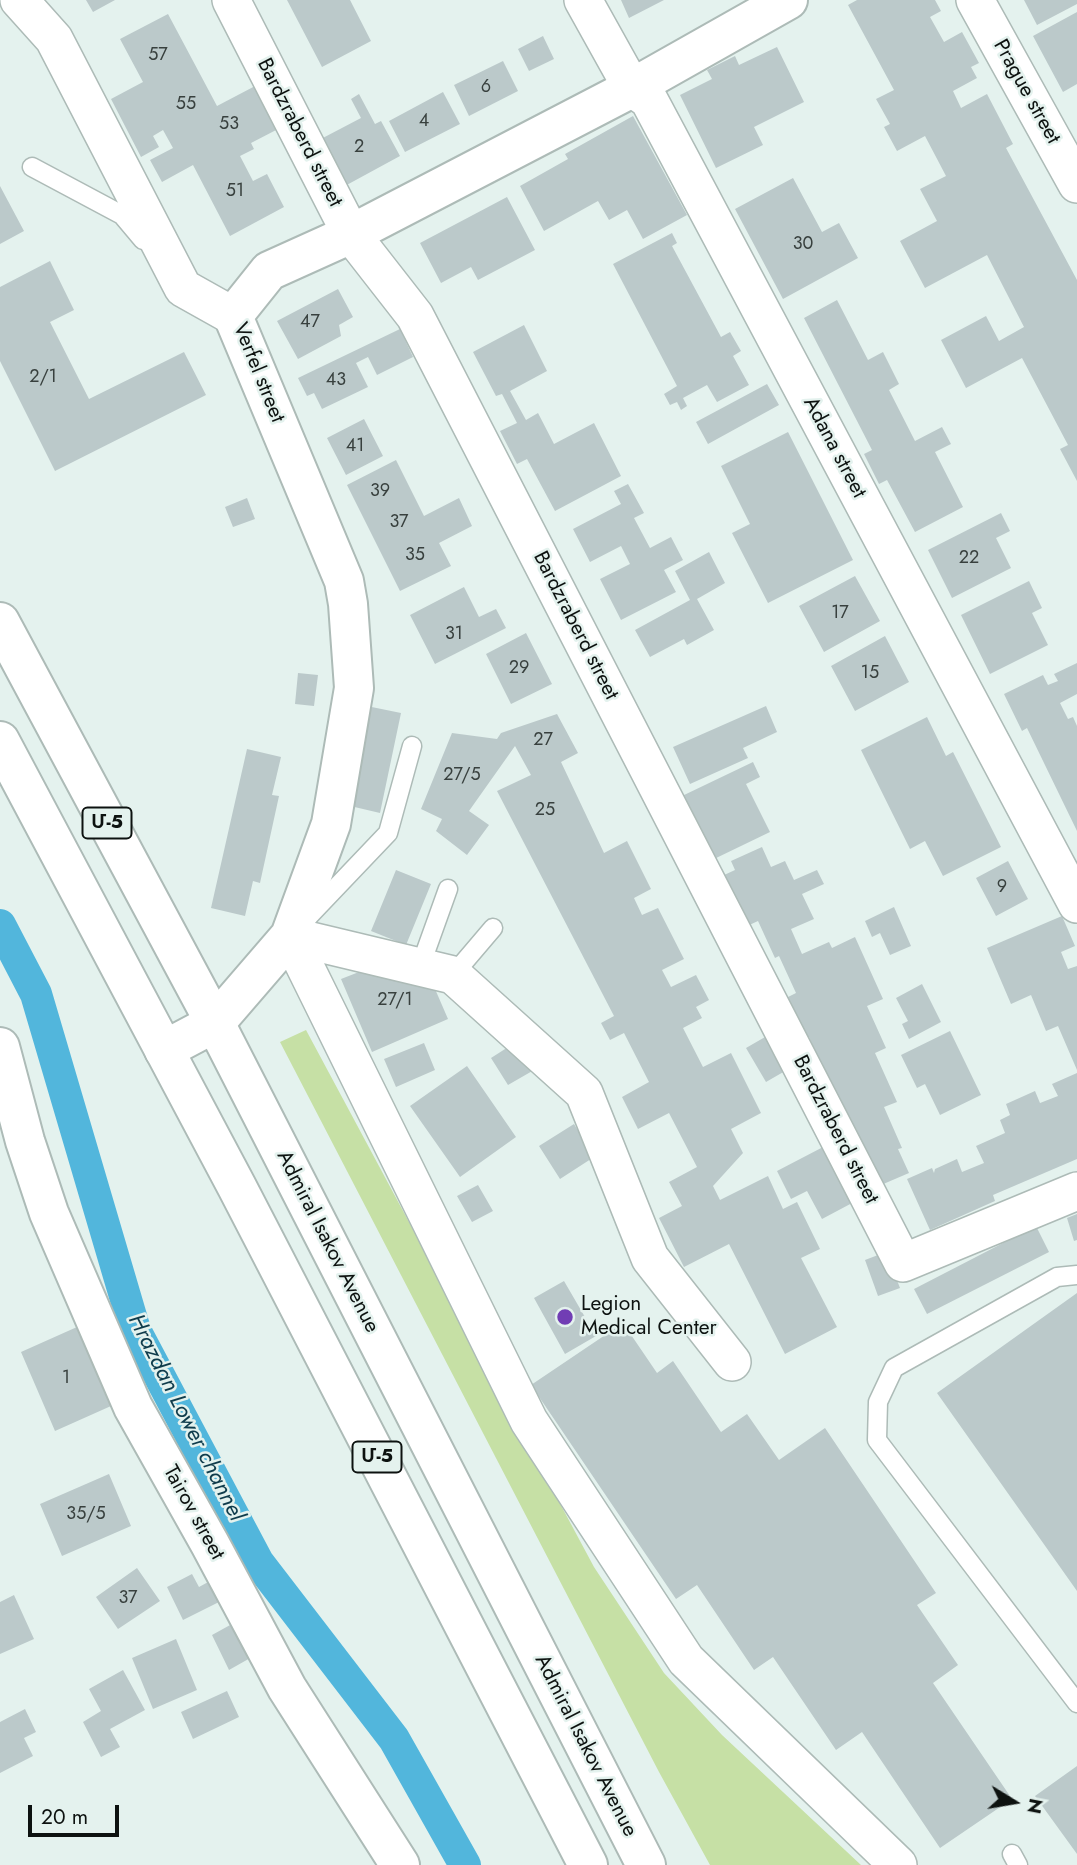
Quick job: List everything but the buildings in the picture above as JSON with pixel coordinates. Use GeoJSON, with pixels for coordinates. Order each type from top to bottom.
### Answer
{"type":"FeatureCollection","features":[{"type":"Feature","properties":{"kind":"main road","name":"Verfel street"},"geometry":{"type":"LineString","coordinates":[[215,1023],[290,936],[331,824],[354,688],[344,581],[233,316],[269,271],[351,234],[632,88],[788,0]]}},
{"type":"Feature","properties":{"kind":"main road","name":"Admiral Isakov Avenue"},"geometry":{"type":"LineString","coordinates":[[0,622],[215,1023],[646,1865]]}},
{"type":"Feature","properties":{"kind":"main road","name":"Մ-5"},"geometry":{"type":"LineString","coordinates":[[0,741],[206,1129],[588,1865]]}},
{"type":"Feature","properties":{"kind":"main road"},"geometry":{"type":"LineString","coordinates":[[164,1050],[215,1023]]}},
{"type":"Feature","properties":{"kind":"main road","name":"Tairov street"},"geometry":{"type":"LineString","coordinates":[[0,1046],[13,1148],[49,1213],[133,1407],[287,1688],[400,1865]]}},
{"type":"Feature","properties":{"kind":"main road"},"geometry":{"type":"LineString","coordinates":[[206,1129],[256,1103]]}},
{"type":"Feature","properties":{"kind":"street"},"geometry":{"type":"LineString","coordinates":[[19,0],[54,39],[183,288],[233,316]]}},
{"type":"Feature","properties":{"kind":"street","name":"Bardzraberd street"},"geometry":{"type":"LineString","coordinates":[[232,0],[351,234],[415,316],[903,1262],[1077,1191]]}},
{"type":"Feature","properties":{"kind":"street","name":"Adana street"},"geometry":{"type":"LineString","coordinates":[[583,0],[632,88],[649,100],[1077,904]]}},
{"type":"Feature","properties":{"kind":"street","name":"Prague street"},"geometry":{"type":"LineString","coordinates":[[975,0],[1077,184]]}},
{"type":"Feature","properties":{"kind":"street"},"geometry":{"type":"LineString","coordinates":[[290,936],[436,971],[584,1093],[650,1258],[732,1362]]}},
{"type":"Feature","properties":{"kind":"street"},"geometry":{"type":"LineString","coordinates":[[290,936],[529,1420],[686,1660],[898,1865]]}},
{"type":"Feature","properties":{"kind":"lane"},"geometry":{"type":"LineString","coordinates":[[32,167],[122,215],[183,288]]}},
{"type":"Feature","properties":{"kind":"lane"},"geometry":{"type":"LineString","coordinates":[[290,936],[388,833],[412,746]]}},
{"type":"Feature","properties":{"kind":"lane"},"geometry":{"type":"LineString","coordinates":[[436,971],[448,889]]}},
{"type":"Feature","properties":{"kind":"lane"},"geometry":{"type":"LineString","coordinates":[[436,971],[493,928]]}},
{"type":"Feature","properties":{"kind":"lane"},"geometry":{"type":"LineString","coordinates":[[1077,1275],[1057,1277],[894,1368],[878,1402],[877,1440],[1077,1703]]}},
{"type":"Feature","properties":{"kind":"green space"},"geometry":{"type":"Polygon","coordinates":[[[306,1030],[594,1567],[664,1673],[722,1735],[861,1865],[710,1865],[659,1772],[280,1042],[306,1030]]]}},
{"type":"Feature","properties":{"kind":"waterway","name":"Hrazdan Lower channel"},"geometry":{"type":"LineString","coordinates":[[0,925],[36,994],[135,1330],[258,1562],[394,1739],[465,1865]]}},
{"type":"Feature","properties":{"kind":"place","name":"Legion Medical Center"},"geometry":{"type":"Point","coordinates":[565,1317]}}]}
